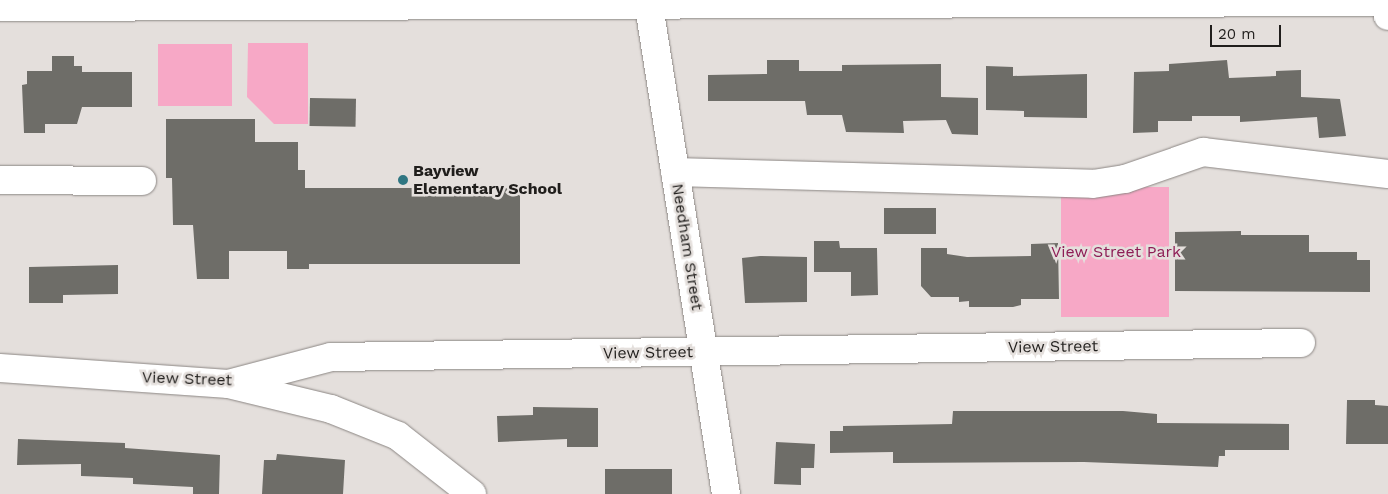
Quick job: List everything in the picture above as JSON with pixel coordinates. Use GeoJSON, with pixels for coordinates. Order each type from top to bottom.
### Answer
{"type":"FeatureCollection","features":[{"type":"Feature","properties":{"kind":"street"},"geometry":{"type":"LineString","coordinates":[[0,7],[648,2],[1386,6]]}},
{"type":"Feature","properties":{"kind":"street","name":"Needham Street"},"geometry":{"type":"LineString","coordinates":[[648,2],[726,494]]}},
{"type":"Feature","properties":{"kind":"street"},"geometry":{"type":"LineString","coordinates":[[675,172],[1093,184],[1125,179],[1203,152],[1388,174]]}},
{"type":"Feature","properties":{"kind":"street"},"geometry":{"type":"LineString","coordinates":[[0,180],[142,180]]}},
{"type":"Feature","properties":{"kind":"street","name":"View Street"},"geometry":{"type":"LineString","coordinates":[[0,368],[228,384],[331,357],[1301,344]]}},
{"type":"Feature","properties":{"kind":"street"},"geometry":{"type":"LineString","coordinates":[[228,384],[331,409],[398,436],[472,494]]}},
{"type":"Feature","properties":{"kind":"green space"},"geometry":{"type":"Polygon","coordinates":[[[248,43],[308,43],[308,124],[274,124],[247,97],[248,43]]]}},
{"type":"Feature","properties":{"kind":"green space"},"geometry":{"type":"Polygon","coordinates":[[[158,44],[232,44],[232,106],[158,106],[158,44]]]}},
{"type":"Feature","properties":{"kind":"green space","name":"View Street Park"},"geometry":{"type":"Polygon","coordinates":[[[1061,187],[1169,187],[1169,317],[1061,317],[1061,187]]]}},
{"type":"Feature","properties":{"kind":"building"},"geometry":{"type":"Polygon","coordinates":[[[52,56],[74,56],[74,66],[82,66],[82,72],[132,72],[132,107],[82,107],[77,124],[45,124],[45,133],[24,133],[22,85],[27,84],[27,71],[52,71],[52,56]]]}},
{"type":"Feature","properties":{"kind":"building"},"geometry":{"type":"Polygon","coordinates":[[[767,60],[799,60],[799,71],[842,71],[842,65],[941,64],[941,97],[978,98],[978,135],[952,134],[946,120],[903,121],[904,133],[846,132],[842,115],[807,115],[805,101],[708,101],[708,75],[767,74],[767,60]]]}},
{"type":"Feature","properties":{"kind":"building"},"geometry":{"type":"Polygon","coordinates":[[[1227,60],[1229,78],[1276,76],[1276,71],[1301,70],[1301,97],[1340,99],[1346,136],[1319,138],[1317,117],[1240,122],[1240,116],[1192,116],[1192,121],[1158,121],[1158,132],[1133,133],[1134,72],[1169,71],[1169,64],[1227,60]]]}},
{"type":"Feature","properties":{"kind":"building"},"geometry":{"type":"Polygon","coordinates":[[[986,66],[1013,67],[1013,76],[1087,74],[1087,118],[1024,117],[1024,111],[986,110],[986,66]]]}},
{"type":"Feature","properties":{"kind":"building"},"geometry":{"type":"Polygon","coordinates":[[[310,98],[356,99],[356,127],[310,126],[310,98]]]}},
{"type":"Feature","properties":{"kind":"building"},"geometry":{"type":"Polygon","coordinates":[[[166,119],[255,119],[255,142],[298,142],[298,170],[305,170],[305,188],[520,188],[520,264],[309,264],[309,269],[287,269],[287,251],[229,251],[229,279],[197,279],[193,225],[173,225],[172,178],[166,178],[166,119]]]}},
{"type":"Feature","properties":{"kind":"building"},"geometry":{"type":"Polygon","coordinates":[[[884,208],[936,208],[936,234],[884,234],[884,208]]]}},
{"type":"Feature","properties":{"kind":"building"},"geometry":{"type":"Polygon","coordinates":[[[1241,231],[1241,235],[1309,235],[1309,252],[1357,252],[1357,260],[1370,260],[1370,292],[1175,291],[1175,232],[1241,231]]]}},
{"type":"Feature","properties":{"kind":"building"},"geometry":{"type":"Polygon","coordinates":[[[814,241],[839,241],[840,248],[877,248],[878,295],[851,296],[851,272],[814,272],[814,241]]]}},
{"type":"Feature","properties":{"kind":"building"},"geometry":{"type":"Polygon","coordinates":[[[1058,243],[1059,299],[1021,299],[1021,305],[1013,307],[969,307],[969,301],[959,302],[959,297],[931,297],[921,286],[921,248],[947,248],[947,254],[967,257],[1031,256],[1031,244],[1058,243]]]}},
{"type":"Feature","properties":{"kind":"building"},"geometry":{"type":"Polygon","coordinates":[[[760,256],[807,257],[807,302],[745,303],[742,258],[760,256]]]}},
{"type":"Feature","properties":{"kind":"building"},"geometry":{"type":"Polygon","coordinates":[[[118,265],[118,294],[63,295],[63,303],[29,303],[29,267],[118,265]]]}},
{"type":"Feature","properties":{"kind":"building"},"geometry":{"type":"Polygon","coordinates":[[[1347,400],[1375,400],[1375,405],[1388,406],[1388,444],[1346,444],[1347,400]]]}},
{"type":"Feature","properties":{"kind":"building"},"geometry":{"type":"Polygon","coordinates":[[[533,407],[598,408],[598,447],[567,447],[567,439],[498,442],[497,416],[533,415],[533,407]]]}},
{"type":"Feature","properties":{"kind":"building"},"geometry":{"type":"Polygon","coordinates":[[[953,411],[1123,411],[1157,414],[1157,423],[1289,424],[1289,450],[1225,450],[1225,456],[1219,456],[1218,467],[1084,462],[893,463],[893,452],[830,453],[830,431],[843,431],[843,426],[952,424],[953,411]]]}},
{"type":"Feature","properties":{"kind":"building"},"geometry":{"type":"Polygon","coordinates":[[[18,439],[125,443],[125,448],[220,455],[219,494],[193,494],[193,487],[133,484],[133,478],[81,476],[81,464],[17,465],[18,439]]]}},
{"type":"Feature","properties":{"kind":"building"},"geometry":{"type":"Polygon","coordinates":[[[776,442],[815,444],[814,468],[801,468],[801,485],[774,484],[776,442]]]}},
{"type":"Feature","properties":{"kind":"building"},"geometry":{"type":"Polygon","coordinates":[[[277,454],[345,460],[343,494],[262,494],[264,460],[276,460],[277,454]]]}},
{"type":"Feature","properties":{"kind":"building"},"geometry":{"type":"Polygon","coordinates":[[[605,469],[672,469],[672,494],[605,494],[605,469]]]}},
{"type":"Feature","properties":{"kind":"place","name":"Bayview Elementary School"},"geometry":{"type":"Point","coordinates":[403,180]}}]}
